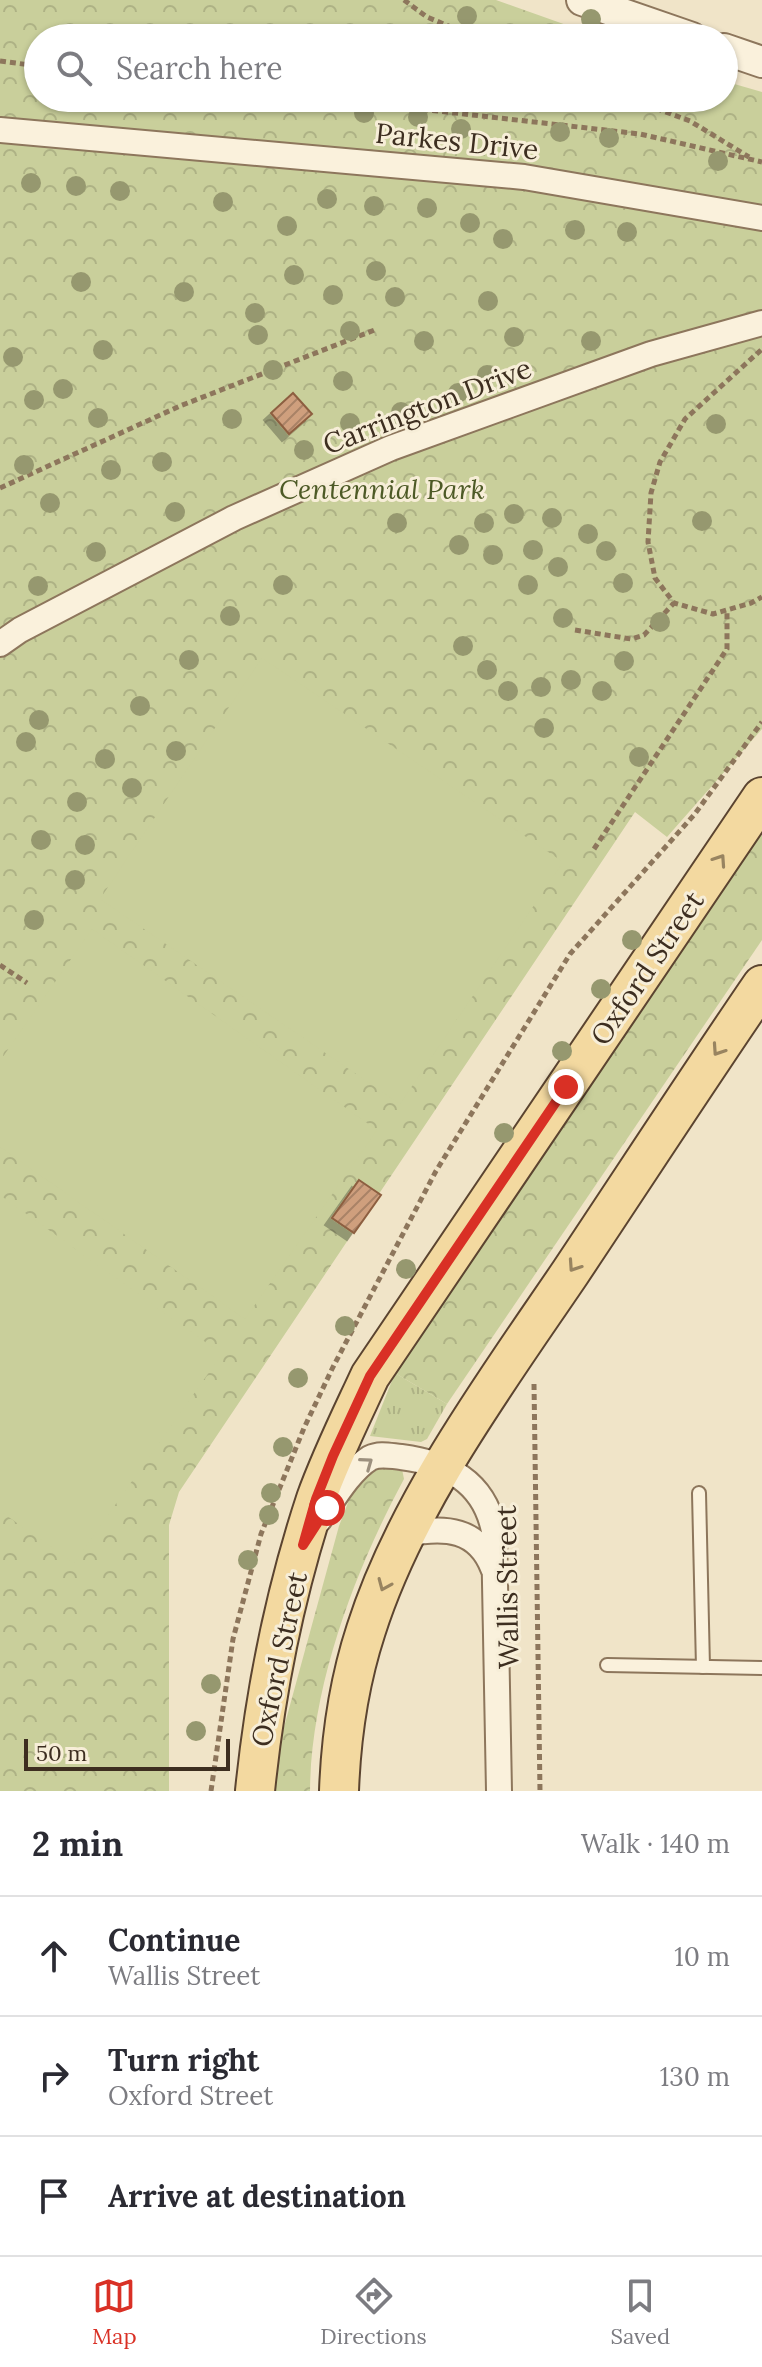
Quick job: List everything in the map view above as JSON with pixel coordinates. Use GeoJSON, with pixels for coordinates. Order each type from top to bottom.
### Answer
{"type":"FeatureCollection","features":[{"type":"Feature","properties":{"kind":"main road","name":"Oxford Street"},"geometry":{"type":"LineString","coordinates":[[255,1791],[271,1673],[303,1545],[333,1456],[370,1376],[762,797]]}},
{"type":"Feature","properties":{"kind":"main road"},"geometry":{"type":"LineString","coordinates":[[339,1791],[344,1727],[353,1676],[366,1629],[407,1534],[444,1466],[505,1369],[752,1008]]}},
{"type":"Feature","properties":{"kind":"street"},"geometry":{"type":"LineString","coordinates":[[582,0],[651,24]]}},
{"type":"Feature","properties":{"kind":"street"},"geometry":{"type":"LineString","coordinates":[[738,54],[762,62]]}},
{"type":"Feature","properties":{"kind":"street","name":"Parkes Drive"},"geometry":{"type":"LineString","coordinates":[[0,130],[524,177],[762,218]]}},
{"type":"Feature","properties":{"kind":"street","name":"Carrington Drive"},"geometry":{"type":"LineString","coordinates":[[0,644],[20,630],[234,518],[391,448],[651,354],[762,323]]}},
{"type":"Feature","properties":{"kind":"street","name":"Wallis Street"},"geometry":{"type":"LineString","coordinates":[[303,1545],[353,1474],[369,1459],[379,1455],[444,1466],[468,1482],[490,1512],[494,1531],[499,1791]]}},
{"type":"Feature","properties":{"kind":"street","name":"Wallis Street"},"geometry":{"type":"LineString","coordinates":[[407,1534],[424,1530],[468,1537],[481,1544],[493,1568]]}},
{"type":"Feature","properties":{"kind":"lane"},"geometry":{"type":"LineString","coordinates":[[699,1493],[703,1667]]}},
{"type":"Feature","properties":{"kind":"lane"},"geometry":{"type":"LineString","coordinates":[[607,1665],[762,1668]]}},
{"type":"Feature","properties":{"kind":"path"},"geometry":{"type":"LineString","coordinates":[[404,0],[427,17],[444,24]]}},
{"type":"Feature","properties":{"kind":"path"},"geometry":{"type":"LineString","coordinates":[[0,61],[24,64]]}},
{"type":"Feature","properties":{"kind":"path"},"geometry":{"type":"LineString","coordinates":[[446,112],[640,134],[762,162]]}},
{"type":"Feature","properties":{"kind":"path"},"geometry":{"type":"LineString","coordinates":[[666,112],[690,121],[753,159]]}},
{"type":"Feature","properties":{"kind":"path"},"geometry":{"type":"LineString","coordinates":[[0,488],[180,406],[377,329]]}},
{"type":"Feature","properties":{"kind":"path"},"geometry":{"type":"LineString","coordinates":[[762,349],[685,419],[660,462],[651,493],[648,542],[655,578],[674,603],[713,614],[762,597]]}},
{"type":"Feature","properties":{"kind":"path"},"geometry":{"type":"LineString","coordinates":[[575,630],[631,639],[644,635],[674,603]]}},
{"type":"Feature","properties":{"kind":"path"},"geometry":{"type":"LineString","coordinates":[[594,849],[727,649],[727,610]]}},
{"type":"Feature","properties":{"kind":"path"},"geometry":{"type":"LineString","coordinates":[[0,965],[27,983]]}},
{"type":"Feature","properties":{"kind":"path","name":"Wallis Street"},"geometry":{"type":"LineString","coordinates":[[534,1382],[540,1791]]}},
{"type":"Feature","properties":{"kind":"green space","name":"Centennial Park"},"geometry":{"type":"Polygon","coordinates":[[[0,0],[496,0],[564,24],[24,24],[24,112],[738,112],[738,85],[762,92],[762,729],[667,837],[635,812],[179,1492],[169,1525],[169,1791],[0,1791],[0,0]]]}},
{"type":"Feature","properties":{"kind":"green space"},"geometry":{"type":"Polygon","coordinates":[[[262,658],[563,862],[400,1104],[100,899],[262,658]]]}},
{"type":"Feature","properties":{"kind":"green space"},"geometry":{"type":"Polygon","coordinates":[[[762,832],[762,940],[447,1404],[395,1373],[744,851],[762,832]]]}},
{"type":"Feature","properties":{"kind":"green space"},"geometry":{"type":"Polygon","coordinates":[[[92,929],[377,1130],[245,1319],[0,1147],[0,1061],[92,929]]]}},
{"type":"Feature","properties":{"kind":"green space"},"geometry":{"type":"Polygon","coordinates":[[[0,1195],[222,1354],[74,1563],[0,1511],[0,1195]]]}},
{"type":"Feature","properties":{"kind":"green space"},"geometry":{"type":"Polygon","coordinates":[[[395,1373],[447,1404],[427,1439],[421,1442],[370,1436],[395,1373]]]}},
{"type":"Feature","properties":{"kind":"green space"},"geometry":{"type":"Polygon","coordinates":[[[381,1464],[402,1469],[404,1479],[369,1551],[339,1630],[318,1711],[310,1791],[274,1791],[278,1749],[339,1526],[354,1487],[367,1471],[381,1464]]]}},
{"type":"Feature","properties":{"kind":"building"},"geometry":{"type":"Polygon","coordinates":[[[293,393],[312,414],[289,434],[271,413],[293,393]]]}},
{"type":"Feature","properties":{"kind":"building"},"geometry":{"type":"Polygon","coordinates":[[[359,1180],[381,1195],[354,1233],[332,1218],[359,1180]]]}},
{"type":"Feature","properties":{"kind":"route"},"geometry":{"type":"LineString","coordinates":[[327,1508],[303,1545],[333,1456],[370,1376],[566,1087]]}}]}
